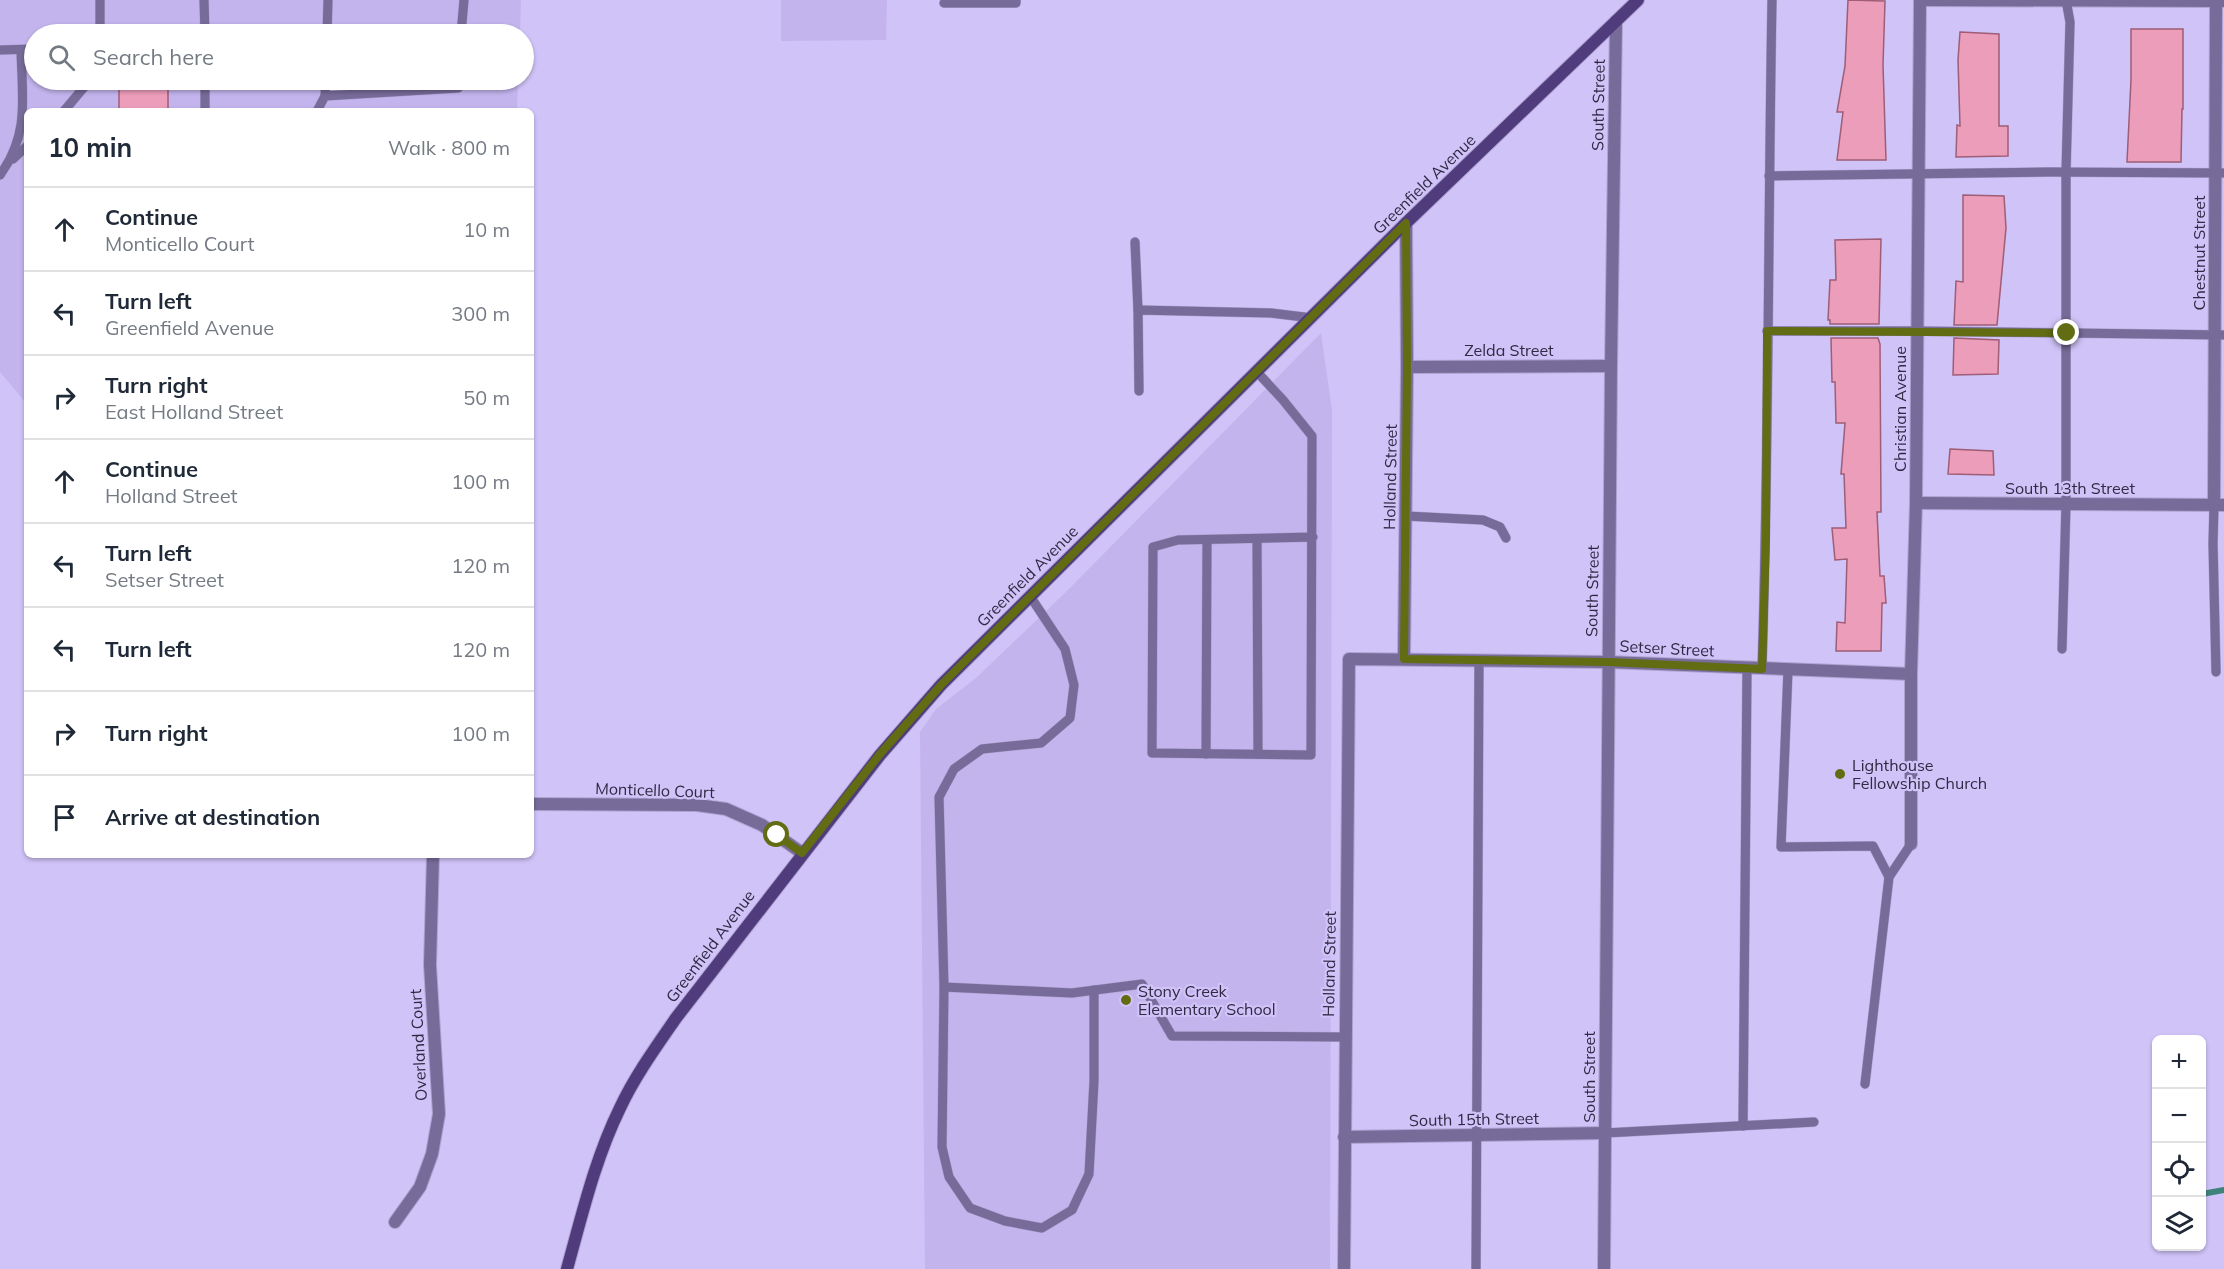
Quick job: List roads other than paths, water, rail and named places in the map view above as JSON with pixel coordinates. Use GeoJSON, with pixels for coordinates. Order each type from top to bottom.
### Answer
{"type":"FeatureCollection","features":[{"type":"Feature","properties":{"kind":"main road","name":"Greenfield Avenue"},"geometry":{"type":"LineString","coordinates":[[567,1269],[588,1191],[609,1132],[646,1062],[676,1018],[880,754],[933,694],[1148,478],[1406,223],[1638,0]]}},
{"type":"Feature","properties":{"kind":"street"},"geometry":{"type":"LineString","coordinates":[[1920,0],[2224,1]]}},
{"type":"Feature","properties":{"kind":"street","name":"Christian Avenue"},"geometry":{"type":"LineString","coordinates":[[1911,844],[1911,674],[1916,503],[1920,0]]}},
{"type":"Feature","properties":{"kind":"street","name":"Chestnut Street"},"geometry":{"type":"LineString","coordinates":[[2216,1],[2220,173],[2219,505]]}},
{"type":"Feature","properties":{"kind":"street","name":"South Street"},"geometry":{"type":"LineString","coordinates":[[1604,1269],[1608,662],[1616,21]]}},
{"type":"Feature","properties":{"kind":"street","name":"Holland Street"},"geometry":{"type":"LineString","coordinates":[[1404,659],[1406,223]]}},
{"type":"Feature","properties":{"kind":"street","name":"Zelda Street"},"geometry":{"type":"LineString","coordinates":[[1407,367],[1611,366]]}},
{"type":"Feature","properties":{"kind":"street","name":"South 13th Street"},"geometry":{"type":"LineString","coordinates":[[1916,503],[2219,505]]}},
{"type":"Feature","properties":{"kind":"street","name":"Holland Street"},"geometry":{"type":"LineString","coordinates":[[1344,1269],[1349,659]]}},
{"type":"Feature","properties":{"kind":"street","name":"Setser Street"},"geometry":{"type":"LineString","coordinates":[[1349,659],[1608,662],[1911,674]]}},
{"type":"Feature","properties":{"kind":"street","name":"Monticello Court"},"geometry":{"type":"LineString","coordinates":[[534,804],[697,805],[726,810],[762,825],[802,853]]}},
{"type":"Feature","properties":{"kind":"street","name":"Overland Court"},"geometry":{"type":"LineString","coordinates":[[396,1222],[420,1187],[432,1154],[439,1114],[430,965],[433,858]]}},
{"type":"Feature","properties":{"kind":"street","name":"South 15th Street"},"geometry":{"type":"LineString","coordinates":[[1344,1137],[1605,1133]]}},
{"type":"Feature","properties":{"kind":"lane"},"geometry":{"type":"LineString","coordinates":[[99,0],[100,24]]}},
{"type":"Feature","properties":{"kind":"lane"},"geometry":{"type":"LineString","coordinates":[[204,0],[205,24]]}},
{"type":"Feature","properties":{"kind":"lane"},"geometry":{"type":"LineString","coordinates":[[327,24],[328,0]]}},
{"type":"Feature","properties":{"kind":"lane"},"geometry":{"type":"LineString","coordinates":[[463,24],[464,0]]}},
{"type":"Feature","properties":{"kind":"lane"},"geometry":{"type":"LineString","coordinates":[[944,3],[1016,3],[1016,0]]}},
{"type":"Feature","properties":{"kind":"lane"},"geometry":{"type":"LineString","coordinates":[[1762,669],[1766,539],[1772,0]]}},
{"type":"Feature","properties":{"kind":"lane"},"geometry":{"type":"LineString","coordinates":[[2062,649],[2066,504],[2066,172],[2070,22],[2066,0]]}},
{"type":"Feature","properties":{"kind":"lane"},"geometry":{"type":"LineString","coordinates":[[0,50],[24,50]]}},
{"type":"Feature","properties":{"kind":"lane"},"geometry":{"type":"LineString","coordinates":[[9,163],[23,122],[21,50]]}},
{"type":"Feature","properties":{"kind":"lane"},"geometry":{"type":"LineString","coordinates":[[67,108],[82,90]]}},
{"type":"Feature","properties":{"kind":"lane"},"geometry":{"type":"LineString","coordinates":[[205,90],[206,108]]}},
{"type":"Feature","properties":{"kind":"lane"},"geometry":{"type":"LineString","coordinates":[[319,108],[325,90]]}},
{"type":"Feature","properties":{"kind":"lane"},"geometry":{"type":"LineString","coordinates":[[325,96],[425,90]]}},
{"type":"Feature","properties":{"kind":"lane"},"geometry":{"type":"LineString","coordinates":[[0,175],[24,149]]}},
{"type":"Feature","properties":{"kind":"lane"},"geometry":{"type":"LineString","coordinates":[[1769,176],[2066,172],[2220,173]]}},
{"type":"Feature","properties":{"kind":"lane"},"geometry":{"type":"LineString","coordinates":[[1135,242],[1139,391]]}},
{"type":"Feature","properties":{"kind":"lane"},"geometry":{"type":"LineString","coordinates":[[1138,310],[1271,313],[1312,318]]}},
{"type":"Feature","properties":{"kind":"lane"},"geometry":{"type":"LineString","coordinates":[[1767,331],[2219,335]]}},
{"type":"Feature","properties":{"kind":"lane"},"geometry":{"type":"LineString","coordinates":[[1257,372],[1312,436],[1313,537],[1311,755],[1152,753],[1154,547],[1178,540],[1313,537]]}},
{"type":"Feature","properties":{"kind":"lane"},"geometry":{"type":"LineString","coordinates":[[2216,672],[2212,544],[2219,505]]}},
{"type":"Feature","properties":{"kind":"lane"},"geometry":{"type":"LineString","coordinates":[[1406,516],[1483,520],[1500,527],[1506,538]]}},
{"type":"Feature","properties":{"kind":"lane"},"geometry":{"type":"LineString","coordinates":[[1257,539],[1258,754]]}},
{"type":"Feature","properties":{"kind":"lane"},"geometry":{"type":"LineString","coordinates":[[1206,754],[1207,540]]}},
{"type":"Feature","properties":{"kind":"lane"},"geometry":{"type":"LineString","coordinates":[[1030,596],[1065,649],[1074,685],[1070,718],[1041,743],[982,749],[954,769],[939,797],[944,987],[942,1147],[949,1177],[970,1208],[1005,1221],[1042,1228],[1072,1210],[1089,1174],[1094,1081],[1094,990]]}},
{"type":"Feature","properties":{"kind":"lane"},"geometry":{"type":"LineString","coordinates":[[1476,1269],[1479,660]]}},
{"type":"Feature","properties":{"kind":"lane"},"geometry":{"type":"LineString","coordinates":[[1743,1126],[1746,669]]}},
{"type":"Feature","properties":{"kind":"lane"},"geometry":{"type":"LineString","coordinates":[[1788,670],[1781,847],[1873,846],[1889,877]]}},
{"type":"Feature","properties":{"kind":"lane"},"geometry":{"type":"LineString","coordinates":[[1865,1084],[1889,877],[1911,844]]}},
{"type":"Feature","properties":{"kind":"lane"},"geometry":{"type":"LineString","coordinates":[[944,987],[1072,993],[1142,984],[1172,1036],[1345,1037]]}},
{"type":"Feature","properties":{"kind":"lane"},"geometry":{"type":"LineString","coordinates":[[1605,1133],[1814,1122]]}},
{"type":"Feature","properties":{"kind":"waterway"},"geometry":{"type":"LineString","coordinates":[[2206,1193],[2224,1190]]}},
{"type":"Feature","properties":{"kind":"place","name":"Lighthouse Fellowship Church"},"geometry":{"type":"Point","coordinates":[1840,774]}},
{"type":"Feature","properties":{"kind":"place","name":"Stony Creek Elementary School"},"geometry":{"type":"Point","coordinates":[1126,1000]}}]}
